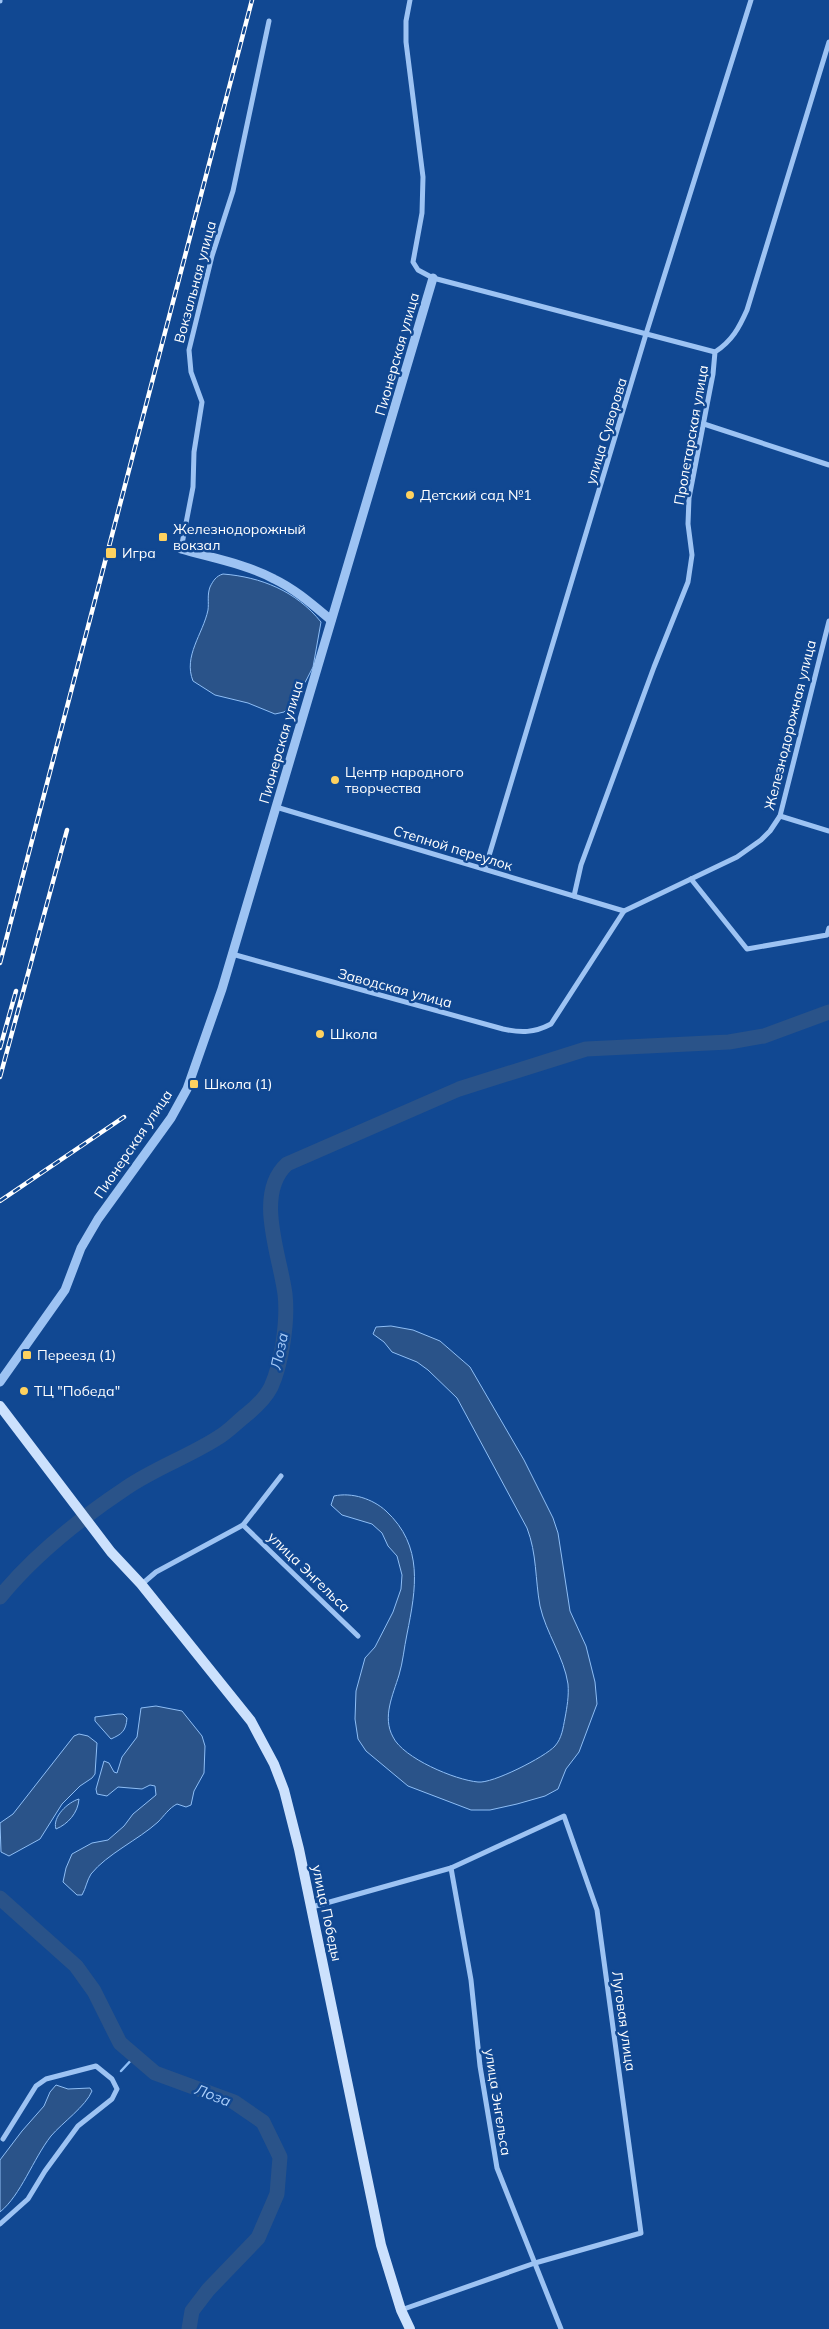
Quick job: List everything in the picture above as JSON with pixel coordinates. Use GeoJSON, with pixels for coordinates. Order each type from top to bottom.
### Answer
{"type":"FeatureCollection","features":[{"type":"Feature","properties":{"kind":"main road","name":"улица Победы"},"geometry":{"type":"LineString","coordinates":[[0,1406],[111,1552],[141,1584],[230,1693],[260,1737],[284,1790],[312,1907],[381,2245],[401,2310],[410,2329]]}},
{"type":"Feature","properties":{"kind":"street"},"geometry":{"type":"LineString","coordinates":[[410,0],[406,21],[406,42],[423,177],[422,213],[413,262],[418,270],[433,278]]}},
{"type":"Feature","properties":{"kind":"street","name":"улица Суворова"},"geometry":{"type":"LineString","coordinates":[[485,869],[646,334],[751,0]]}},
{"type":"Feature","properties":{"kind":"street","name":"Вокзальная улица"},"geometry":{"type":"LineString","coordinates":[[182,549],[194,487],[194,452],[202,402],[191,372],[189,350],[212,256],[233,191],[269,21]]}},
{"type":"Feature","properties":{"kind":"street","name":"Пролетарская улица"},"geometry":{"type":"LineString","coordinates":[[574,896],[585,856],[654,667],[688,582],[692,555],[688,524],[689,498],[704,424],[715,352],[729,342],[739,328],[747,310],[829,42]]}},
{"type":"Feature","properties":{"kind":"street","name":"Пионерская улица"},"geometry":{"type":"LineString","coordinates":[[0,1382],[60,1298],[81,1248],[98,1219],[171,1118],[187,1088],[232,954],[433,278],[715,352]]}},
{"type":"Feature","properties":{"kind":"street"},"geometry":{"type":"LineString","coordinates":[[704,424],[829,465]]}},
{"type":"Feature","properties":{"kind":"street"},"geometry":{"type":"LineString","coordinates":[[182,549],[275,579],[331,620]]}},
{"type":"Feature","properties":{"kind":"street","name":"Железнодорожная улица"},"geometry":{"type":"LineString","coordinates":[[624,911],[737,857],[770,831],[780,816],[829,621]]}},
{"type":"Feature","properties":{"kind":"street"},"geometry":{"type":"LineString","coordinates":[[822,648],[829,650]]}},
{"type":"Feature","properties":{"kind":"street","name":"Степной переулок"},"geometry":{"type":"LineString","coordinates":[[276,807],[624,911]]}},
{"type":"Feature","properties":{"kind":"street"},"geometry":{"type":"LineString","coordinates":[[780,816],[829,831]]}},
{"type":"Feature","properties":{"kind":"street"},"geometry":{"type":"LineString","coordinates":[[691,879],[747,949],[827,935],[829,928]]}},
{"type":"Feature","properties":{"kind":"street","name":"Заводская улица"},"geometry":{"type":"LineString","coordinates":[[232,954],[522,1033],[539,1030],[551,1024],[624,911]]}},
{"type":"Feature","properties":{"kind":"street"},"geometry":{"type":"LineString","coordinates":[[141,1584],[156,1572],[243,1524],[280,1476]]}},
{"type":"Feature","properties":{"kind":"street","name":"улица Энгельса"},"geometry":{"type":"LineString","coordinates":[[243,1524],[358,1636]]}},
{"type":"Feature","properties":{"kind":"street","name":"Луговая улица"},"geometry":{"type":"LineString","coordinates":[[451,1868],[564,1816],[597,1910],[642,2233],[534,2263]]}},
{"type":"Feature","properties":{"kind":"street"},"geometry":{"type":"LineString","coordinates":[[312,1907],[451,1868]]}},
{"type":"Feature","properties":{"kind":"street","name":"улица Энгельса"},"geometry":{"type":"LineString","coordinates":[[451,1868],[471,1980],[480,2066],[497,2168],[561,2329]]}},
{"type":"Feature","properties":{"kind":"street"},"geometry":{"type":"LineString","coordinates":[[0,2224],[28,2200],[45,2171],[78,2126],[112,2099],[117,2089],[112,2079],[96,2066],[46,2079],[36,2086],[3,2139]]}},
{"type":"Feature","properties":{"kind":"street"},"geometry":{"type":"LineString","coordinates":[[401,2310],[534,2263]]}},
{"type":"Feature","properties":{"kind":"water"},"geometry":{"type":"Polygon","coordinates":[[[223,574],[251,578],[277,588],[300,602],[321,622],[313,667],[295,702],[284,712],[275,714],[248,703],[215,695],[193,681],[190,663],[206,619],[209,590],[215,579],[223,574]]]}},
{"type":"Feature","properties":{"kind":"water"},"geometry":{"type":"Polygon","coordinates":[[[391,1326],[413,1330],[440,1341],[470,1367],[524,1460],[553,1518],[558,1533],[570,1611],[586,1646],[595,1682],[597,1704],[579,1752],[566,1769],[558,1789],[545,1796],[490,1810],[471,1810],[408,1786],[366,1751],[358,1739],[355,1719],[356,1691],[365,1658],[375,1647],[393,1612],[401,1589],[402,1575],[397,1556],[388,1546],[382,1533],[372,1524],[342,1515],[331,1505],[334,1496],[355,1496],[369,1500],[381,1507],[398,1524],[407,1539],[412,1553],[414,1569],[413,1601],[402,1665],[388,1714],[388,1722],[393,1737],[407,1753],[431,1767],[456,1777],[478,1782],[495,1779],[530,1763],[555,1746],[562,1733],[568,1697],[566,1674],[546,1626],[540,1606],[534,1557],[527,1528],[457,1398],[428,1370],[417,1362],[392,1352],[384,1342],[373,1334],[376,1327],[391,1326]]]}},
{"type":"Feature","properties":{"kind":"water"},"geometry":{"type":"Polygon","coordinates":[[[156,1706],[182,1711],[202,1736],[205,1746],[204,1773],[194,1791],[191,1805],[186,1807],[177,1804],[150,1829],[105,1860],[91,1874],[82,1895],[77,1895],[63,1882],[72,1854],[92,1843],[108,1840],[124,1826],[133,1814],[156,1795],[155,1786],[150,1785],[142,1789],[118,1787],[107,1796],[97,1794],[96,1789],[104,1761],[109,1763],[114,1772],[117,1773],[122,1757],[137,1737],[141,1708],[156,1706]]]}},
{"type":"Feature","properties":{"kind":"water"},"geometry":{"type":"Polygon","coordinates":[[[123,1714],[127,1718],[126,1726],[121,1734],[111,1739],[95,1721],[95,1717],[123,1714]]]}},
{"type":"Feature","properties":{"kind":"water"},"geometry":{"type":"Polygon","coordinates":[[[79,1734],[88,1736],[97,1743],[95,1774],[62,1804],[40,1839],[9,1856],[1,1852],[0,1823],[13,1814],[74,1736],[79,1734]]]}},
{"type":"Feature","properties":{"kind":"water"},"geometry":{"type":"Polygon","coordinates":[[[79,1799],[77,1809],[72,1817],[56,1829],[56,1820],[62,1811],[70,1803],[79,1799]]]}},
{"type":"Feature","properties":{"kind":"water"},"geometry":{"type":"Polygon","coordinates":[[[56,2085],[68,2089],[90,2088],[92,2091],[79,2108],[51,2136],[38,2155],[21,2187],[0,2212],[0,2160],[44,2106],[50,2092],[56,2085]]]}},
{"type":"Feature","properties":{"kind":"waterway","name":"Лоза"},"geometry":{"type":"LineString","coordinates":[[0,1597],[43,1552],[92,1512],[137,1481],[223,1435],[266,1395],[275,1377],[285,1329],[285,1294],[272,1226],[271,1208],[272,1191],[277,1177],[287,1164],[459,1089],[586,1049],[729,1042],[764,1036],[829,1012]]}},
{"type":"Feature","properties":{"kind":"waterway","name":"Лоза"},"geometry":{"type":"LineString","coordinates":[[0,1898],[76,1966],[94,1991],[120,2043],[155,2073],[234,2102],[263,2122],[280,2157],[277,2194],[258,2238],[208,2290],[192,2311],[189,2329]]}},
{"type":"Feature","properties":{"kind":"waterway"},"geometry":{"type":"LineString","coordinates":[[121,2071],[135,2056]]}},
{"type":"Feature","properties":{"kind":"railway"},"geometry":{"type":"LineString","coordinates":[[0,963],[252,0]]}},
{"type":"Feature","properties":{"kind":"railway"},"geometry":{"type":"LineString","coordinates":[[0,1077],[67,830]]}},
{"type":"Feature","properties":{"kind":"railway"},"geometry":{"type":"LineString","coordinates":[[0,1048],[16,991]]}},
{"type":"Feature","properties":{"kind":"railway"},"geometry":{"type":"LineString","coordinates":[[0,1201],[124,1117]]}},
{"type":"Feature","properties":{"kind":"place","name":"Детский сад №1"},"geometry":{"type":"Point","coordinates":[410,495]}},
{"type":"Feature","properties":{"kind":"place","name":"Железнодорожный вокзал"},"geometry":{"type":"Point","coordinates":[163,537]}},
{"type":"Feature","properties":{"kind":"place","name":"Игра"},"geometry":{"type":"Point","coordinates":[111,553]}},
{"type":"Feature","properties":{"kind":"place","name":"Центр народного творчества"},"geometry":{"type":"Point","coordinates":[335,780]}},
{"type":"Feature","properties":{"kind":"place","name":"Школа"},"geometry":{"type":"Point","coordinates":[320,1034]}},
{"type":"Feature","properties":{"kind":"place","name":"Школа (1)"},"geometry":{"type":"Point","coordinates":[194,1084]}},
{"type":"Feature","properties":{"kind":"place","name":"Переезд (1)"},"geometry":{"type":"Point","coordinates":[27,1355]}},
{"type":"Feature","properties":{"kind":"place","name":"ТЦ \"Победа\""},"geometry":{"type":"Point","coordinates":[24,1391]}}]}
